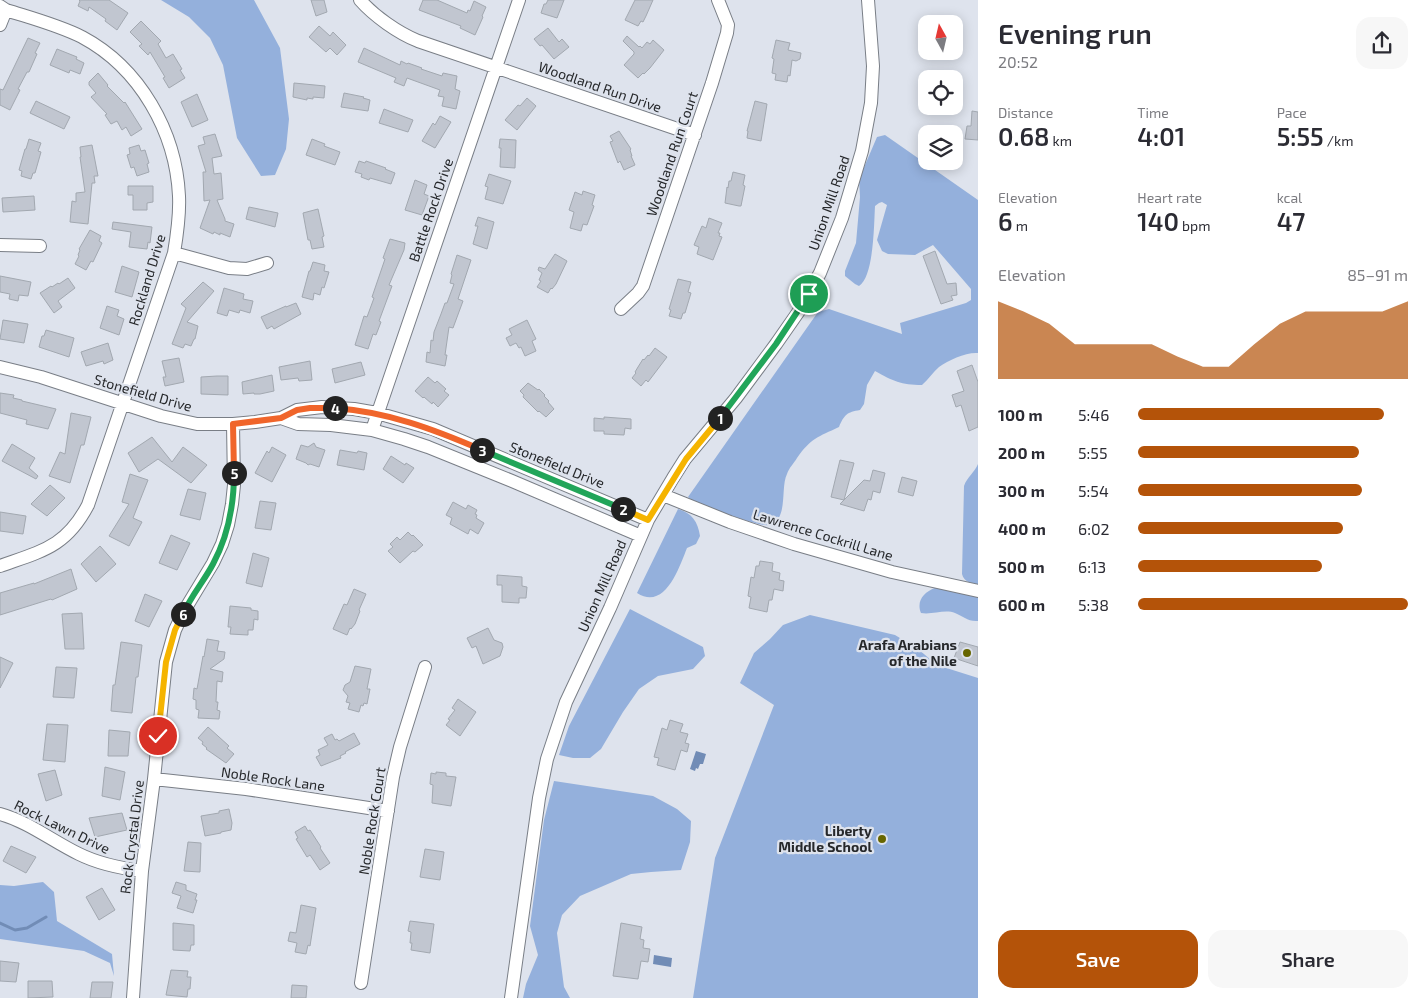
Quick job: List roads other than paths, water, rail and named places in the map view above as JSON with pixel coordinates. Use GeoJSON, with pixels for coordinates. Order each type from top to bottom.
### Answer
{"type":"FeatureCollection","features":[{"type":"Feature","properties":{"kind":"street","name":"Woodland Run Drive"},"geometry":{"type":"LineString","coordinates":[[360,0],[410,38],[695,135]]}},
{"type":"Feature","properties":{"kind":"street","name":"Battle Rock Drive"},"geometry":{"type":"LineString","coordinates":[[372,430],[518,0]]}},
{"type":"Feature","properties":{"kind":"street","name":"Woodland Run Court"},"geometry":{"type":"LineString","coordinates":[[621,309],[643,286],[695,135],[727,33],[728,25],[718,0]]}},
{"type":"Feature","properties":{"kind":"street","name":"Union Mill Road"},"geometry":{"type":"LineString","coordinates":[[511,998],[539,798],[548,759],[566,702],[610,608],[648,520],[686,459],[736,398],[799,312],[830,250],[842,218],[862,151],[871,102],[873,66],[868,0]]}},
{"type":"Feature","properties":{"kind":"street"},"geometry":{"type":"LineString","coordinates":[[0,25],[3,8]]}},
{"type":"Feature","properties":{"kind":"street","name":"Rockland Drive"},"geometry":{"type":"LineString","coordinates":[[0,566],[55,544],[65,537],[76,525],[88,505],[174,253],[179,221],[180,198],[174,156],[167,137],[158,117],[137,83],[96,46],[69,31],[3,8]]}},
{"type":"Feature","properties":{"kind":"street"},"geometry":{"type":"LineString","coordinates":[[0,245],[40,246]]}},
{"type":"Feature","properties":{"kind":"street"},"geometry":{"type":"LineString","coordinates":[[174,253],[229,268],[247,270],[267,263]]}},
{"type":"Feature","properties":{"kind":"street","name":"Stonefield Drive"},"geometry":{"type":"LineString","coordinates":[[0,367],[41,377],[183,422],[212,425],[233,424],[281,418],[297,410],[322,407],[377,413],[433,429],[648,520]]}},
{"type":"Feature","properties":{"kind":"street","name":"Stonefield Drive"},"geometry":{"type":"LineString","coordinates":[[281,418],[298,424],[331,425],[372,430],[428,447],[641,536]]}},
{"type":"Feature","properties":{"kind":"street","name":"Rock Crystal Drive"},"geometry":{"type":"LineString","coordinates":[[132,998],[142,872],[166,662],[184,610],[213,563],[228,525],[234,485],[233,424]]}},
{"type":"Feature","properties":{"kind":"street","name":"Lawrence Cockrill Lane"},"geometry":{"type":"LineString","coordinates":[[663,495],[730,522],[794,544],[892,572],[978,591]]}},
{"type":"Feature","properties":{"kind":"street","name":"Noble Rock Court"},"geometry":{"type":"LineString","coordinates":[[361,983],[400,747],[425,667]]}},
{"type":"Feature","properties":{"kind":"street","name":"Noble Rock Lane"},"geometry":{"type":"LineString","coordinates":[[154,779],[246,789],[388,811]]}},
{"type":"Feature","properties":{"kind":"street","name":"Rock Lawn Drive"},"geometry":{"type":"LineString","coordinates":[[0,814],[17,820],[78,853],[105,865],[142,872]]}},
{"type":"Feature","properties":{"kind":"waterway"},"geometry":{"type":"LineString","coordinates":[[0,923],[15,930],[27,928],[46,917]]}},
{"type":"Feature","properties":{"kind":"place","name":"Arafa Arabians of the Nile"},"geometry":{"type":"Point","coordinates":[967,653]}},
{"type":"Feature","properties":{"kind":"place","name":"Liberty Middle School"},"geometry":{"type":"Point","coordinates":[882,839]}}]}
